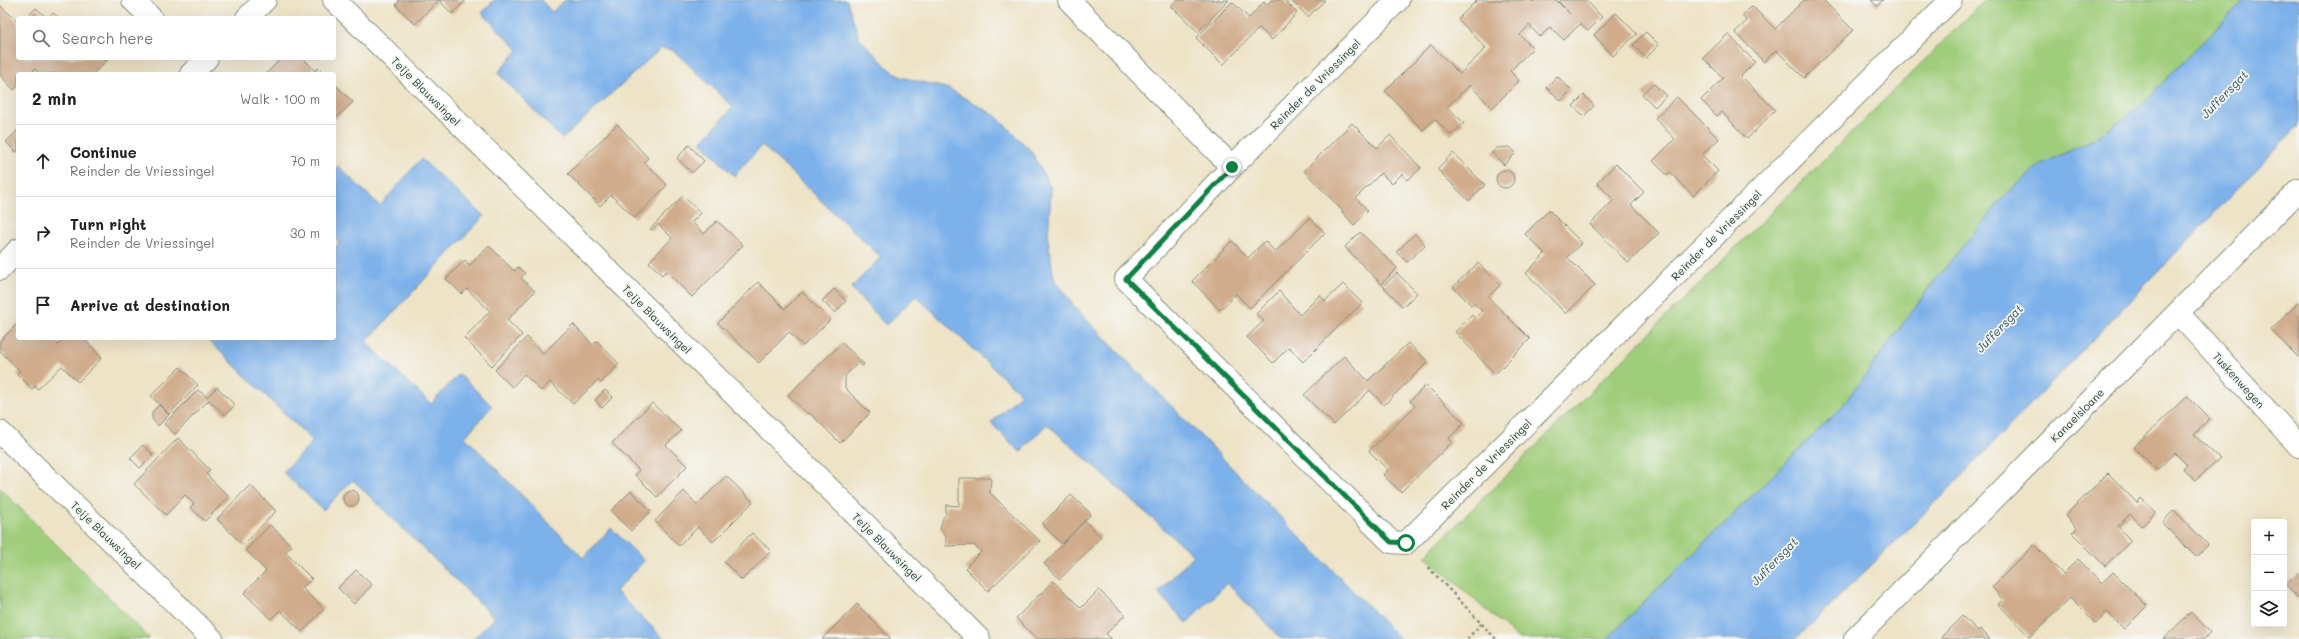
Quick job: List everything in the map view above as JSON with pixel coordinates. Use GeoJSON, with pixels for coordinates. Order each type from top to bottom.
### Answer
{"type":"FeatureCollection","features":[{"type":"Feature","properties":{"kind":"street"},"geometry":{"type":"LineString","coordinates":[[133,0],[149,16]]}},
{"type":"Feature","properties":{"kind":"street"},"geometry":{"type":"LineString","coordinates":[[249,16],[265,0]]}},
{"type":"Feature","properties":{"kind":"street","name":"Teije Blauwsingel"},"geometry":{"type":"LineString","coordinates":[[334,0],[846,505],[978,639]]}},
{"type":"Feature","properties":{"kind":"street"},"geometry":{"type":"LineString","coordinates":[[1069,0],[1232,167]]}},
{"type":"Feature","properties":{"kind":"street","name":"Reinder de Vriessingel"},"geometry":{"type":"LineString","coordinates":[[1398,0],[1232,167],[1126,279],[1391,542],[1406,543],[1951,0]]}},
{"type":"Feature","properties":{"kind":"street","name":"Kanaelsloane"},"geometry":{"type":"LineString","coordinates":[[1855,639],[2299,190]]}},
{"type":"Feature","properties":{"kind":"street"},"geometry":{"type":"LineString","coordinates":[[0,269],[16,252]]}},
{"type":"Feature","properties":{"kind":"street","name":"Tuskenwegen"},"geometry":{"type":"LineString","coordinates":[[2178,313],[2299,446]]}},
{"type":"Feature","properties":{"kind":"street","name":"Teije Blauwsingel"},"geometry":{"type":"LineString","coordinates":[[0,432],[212,639]]}},
{"type":"Feature","properties":{"kind":"path"},"geometry":{"type":"LineString","coordinates":[[1406,543],[1496,639]]}},
{"type":"Feature","properties":{"kind":"path"},"geometry":{"type":"LineString","coordinates":[[1467,639],[1481,624]]}},
{"type":"Feature","properties":{"kind":"green space"},"geometry":{"type":"Polygon","coordinates":[[[1985,0],[2244,0],[2139,107],[2094,139],[2042,164],[2005,195],[1932,284],[1841,408],[1607,639],[1519,639],[1425,556],[1985,0]]]}},
{"type":"Feature","properties":{"kind":"green space"},"geometry":{"type":"Polygon","coordinates":[[[0,488],[150,639],[0,639],[0,488]]]}},
{"type":"Feature","properties":{"kind":"water"},"geometry":{"type":"Polygon","coordinates":[[[494,0],[541,0],[552,12],[565,0],[847,0],[859,38],[887,67],[901,77],[949,89],[996,116],[1031,151],[1051,188],[1048,239],[1054,278],[1076,309],[1400,639],[1281,639],[1227,583],[1187,623],[1158,593],[1193,555],[1047,424],[1020,452],[991,423],[1021,394],[916,296],[886,325],[851,288],[881,257],[762,145],[734,176],[701,142],[733,107],[673,50],[661,48],[562,139],[498,73],[518,50],[482,13],[494,0]]]}},
{"type":"Feature","properties":{"kind":"water","name":"Juffersgat"},"geometry":{"type":"Polygon","coordinates":[[[2244,0],[2299,0],[2299,125],[1948,490],[1796,639],[1607,639],[1841,408],[1932,284],[2005,195],[2042,164],[2094,139],[2139,107],[2244,0]]]}},
{"type":"Feature","properties":{"kind":"water"},"geometry":{"type":"Polygon","coordinates":[[[421,159],[484,216],[366,342],[431,404],[459,374],[492,406],[465,437],[583,558],[611,528],[644,561],[616,591],[664,639],[473,639],[495,618],[353,480],[323,510],[283,472],[313,441],[208,340],[336,340],[336,247],[339,243],[336,239],[336,168],[338,166],[380,206],[421,159]]]}},
{"type":"Feature","properties":{"kind":"building"},"geometry":{"type":"Polygon","coordinates":[[[398,0],[439,0],[415,24],[396,5],[399,1],[398,0]]]}},
{"type":"Feature","properties":{"kind":"building"},"geometry":{"type":"Polygon","coordinates":[[[439,0],[466,0],[452,14],[439,0]]]}},
{"type":"Feature","properties":{"kind":"building"},"geometry":{"type":"Polygon","coordinates":[[[1177,0],[1229,0],[1198,32],[1171,6],[1177,0]]]}},
{"type":"Feature","properties":{"kind":"building"},"geometry":{"type":"Polygon","coordinates":[[[1271,0],[1284,0],[1297,13],[1272,40],[1259,28],[1223,65],[1196,38],[1232,2],[1249,18],[1264,2],[1267,5],[1271,0]]]}},
{"type":"Feature","properties":{"kind":"building"},"geometry":{"type":"Polygon","coordinates":[[[1325,0],[1308,17],[1292,1],[1325,0]]]}},
{"type":"Feature","properties":{"kind":"building"},"geometry":{"type":"Polygon","coordinates":[[[1477,0],[1531,0],[1533,2],[1534,0],[1556,0],[1570,14],[1559,2],[1561,0],[1586,0],[1602,17],[1588,31],[1580,24],[1564,40],[1550,27],[1540,37],[1529,25],[1520,35],[1533,48],[1510,71],[1519,81],[1492,108],[1470,85],[1447,107],[1464,123],[1451,135],[1435,119],[1423,130],[1385,91],[1431,45],[1460,74],[1486,48],[1458,19],[1477,0]]]}},
{"type":"Feature","properties":{"kind":"building"},"geometry":{"type":"Polygon","coordinates":[[[1804,0],[1823,0],[1853,30],[1804,78],[1776,50],[1764,62],[1735,32],[1747,21],[1742,16],[1752,6],[1775,29],[1804,0]]]}},
{"type":"Feature","properties":{"kind":"building"},"geometry":{"type":"Polygon","coordinates":[[[1871,0],[1883,0],[1877,6],[1871,0]]]}},
{"type":"Feature","properties":{"kind":"building"},"geometry":{"type":"Polygon","coordinates":[[[0,5],[16,20],[16,60],[107,60],[95,72],[38,72],[35,69],[32,72],[16,72],[16,88],[14,90],[0,75],[0,5]]]}},
{"type":"Feature","properties":{"kind":"building"},"geometry":{"type":"Polygon","coordinates":[[[36,8],[45,16],[28,16],[36,8]]]}},
{"type":"Feature","properties":{"kind":"building"},"geometry":{"type":"Polygon","coordinates":[[[1616,13],[1637,34],[1613,56],[1594,35],[1616,13]]]}},
{"type":"Feature","properties":{"kind":"building"},"geometry":{"type":"Polygon","coordinates":[[[1646,32],[1659,45],[1646,58],[1633,45],[1646,32]]]}},
{"type":"Feature","properties":{"kind":"building"},"geometry":{"type":"Polygon","coordinates":[[[1728,34],[1755,62],[1741,76],[1775,110],[1747,139],[1722,112],[1717,116],[1701,100],[1723,78],[1703,58],[1728,34]]]}},
{"type":"Feature","properties":{"kind":"building"},"geometry":{"type":"Polygon","coordinates":[[[280,60],[305,60],[315,71],[318,68],[322,72],[268,72],[280,60]]]}},
{"type":"Feature","properties":{"kind":"building"},"geometry":{"type":"Polygon","coordinates":[[[1557,76],[1571,90],[1561,101],[1546,87],[1557,76]]]}},
{"type":"Feature","properties":{"kind":"building"},"geometry":{"type":"Polygon","coordinates":[[[1653,83],[1666,96],[1655,107],[1642,94],[1653,83]]]}},
{"type":"Feature","properties":{"kind":"building"},"geometry":{"type":"Polygon","coordinates":[[[336,86],[353,102],[336,118],[336,86]]]}},
{"type":"Feature","properties":{"kind":"building"},"geometry":{"type":"Polygon","coordinates":[[[1584,95],[1594,106],[1584,116],[1573,106],[1584,95]]]}},
{"type":"Feature","properties":{"kind":"building"},"geometry":{"type":"Polygon","coordinates":[[[1677,97],[1719,139],[1702,155],[1718,171],[1693,196],[1670,172],[1667,175],[1653,161],[1675,139],[1655,118],[1677,97]]]}},
{"type":"Feature","properties":{"kind":"building"},"geometry":{"type":"Polygon","coordinates":[[[1352,123],[1377,148],[1390,135],[1421,168],[1408,180],[1402,174],[1392,184],[1381,173],[1356,198],[1368,211],[1354,225],[1342,212],[1343,211],[1304,171],[1352,123]]]}},
{"type":"Feature","properties":{"kind":"building"},"geometry":{"type":"Polygon","coordinates":[[[617,124],[648,158],[644,162],[667,185],[635,218],[611,195],[600,206],[568,174],[617,124]]]}},
{"type":"Feature","properties":{"kind":"building"},"geometry":{"type":"Polygon","coordinates":[[[16,132],[16,152],[6,142],[16,132]]]}},
{"type":"Feature","properties":{"kind":"building"},"geometry":{"type":"Polygon","coordinates":[[[689,145],[704,161],[692,173],[677,158],[689,145]]]}},
{"type":"Feature","properties":{"kind":"building"},"geometry":{"type":"Polygon","coordinates":[[[1510,147],[1516,153],[1504,165],[1492,153],[1497,148],[1510,147]]]}},
{"type":"Feature","properties":{"kind":"building"},"geometry":{"type":"Polygon","coordinates":[[[1453,153],[1485,185],[1469,201],[1437,169],[1453,153]]]}},
{"type":"Feature","properties":{"kind":"building"},"geometry":{"type":"Polygon","coordinates":[[[1616,164],[1644,192],[1631,205],[1659,233],[1628,263],[1590,224],[1614,200],[1597,183],[1616,164]]]}},
{"type":"Feature","properties":{"kind":"building"},"geometry":{"type":"Polygon","coordinates":[[[1505,170],[1511,173],[1514,179],[1511,185],[1505,188],[1499,185],[1496,179],[1499,173],[1505,170]]]}},
{"type":"Feature","properties":{"kind":"building"},"geometry":{"type":"Polygon","coordinates":[[[683,196],[701,213],[692,222],[704,234],[717,221],[743,245],[692,297],[666,271],[662,275],[649,262],[672,238],[658,224],[652,230],[650,229],[683,196]]]}},
{"type":"Feature","properties":{"kind":"building"},"geometry":{"type":"Polygon","coordinates":[[[1549,210],[1582,243],[1567,257],[1595,285],[1566,314],[1526,273],[1545,254],[1525,234],[1549,210]]]}},
{"type":"Feature","properties":{"kind":"building"},"geometry":{"type":"Polygon","coordinates":[[[1310,218],[1325,233],[1250,308],[1236,294],[1220,310],[1192,281],[1232,241],[1248,258],[1265,241],[1275,252],[1310,218]]]}},
{"type":"Feature","properties":{"kind":"building"},"geometry":{"type":"Polygon","coordinates":[[[1360,232],[1397,268],[1381,284],[1345,247],[1360,232]]]}},
{"type":"Feature","properties":{"kind":"building"},"geometry":{"type":"Polygon","coordinates":[[[1415,234],[1425,245],[1407,262],[1396,252],[1415,234]]]}},
{"type":"Feature","properties":{"kind":"building"},"geometry":{"type":"Polygon","coordinates":[[[489,246],[514,271],[518,267],[525,273],[521,278],[535,291],[507,320],[522,335],[492,366],[464,338],[490,311],[467,289],[462,294],[446,279],[465,260],[470,265],[489,246]]]}},
{"type":"Feature","properties":{"kind":"building"},"geometry":{"type":"Polygon","coordinates":[[[1478,263],[1500,285],[1488,297],[1530,339],[1495,374],[1455,332],[1472,315],[1475,318],[1482,311],[1474,303],[1471,305],[1453,287],[1478,263]]]}},
{"type":"Feature","properties":{"kind":"building"},"geometry":{"type":"Polygon","coordinates":[[[1397,273],[1417,293],[1403,307],[1383,286],[1397,273]]]}},
{"type":"Feature","properties":{"kind":"building"},"geometry":{"type":"Polygon","coordinates":[[[758,282],[785,309],[802,292],[830,320],[803,346],[789,332],[759,363],[718,323],[758,282]]]}},
{"type":"Feature","properties":{"kind":"building"},"geometry":{"type":"Polygon","coordinates":[[[1343,284],[1362,303],[1303,362],[1289,347],[1273,363],[1247,337],[1264,321],[1256,314],[1279,291],[1300,315],[1320,295],[1325,301],[1343,284]]]}},
{"type":"Feature","properties":{"kind":"building"},"geometry":{"type":"Polygon","coordinates":[[[834,289],[846,301],[835,313],[822,301],[834,289]]]}},
{"type":"Feature","properties":{"kind":"building"},"geometry":{"type":"Polygon","coordinates":[[[2299,302],[2299,358],[2271,330],[2299,302]]]}},
{"type":"Feature","properties":{"kind":"building"},"geometry":{"type":"Polygon","coordinates":[[[573,324],[593,345],[597,341],[619,364],[601,383],[598,380],[573,404],[550,382],[541,391],[524,374],[512,387],[495,370],[527,337],[543,354],[573,324]]]}},
{"type":"Feature","properties":{"kind":"building"},"geometry":{"type":"Polygon","coordinates":[[[16,325],[16,340],[53,340],[58,345],[63,340],[85,340],[102,358],[78,382],[62,366],[38,389],[35,386],[32,389],[17,374],[20,371],[0,351],[0,341],[16,325]]]}},
{"type":"Feature","properties":{"kind":"building"},"geometry":{"type":"Polygon","coordinates":[[[842,343],[864,364],[863,366],[859,362],[845,376],[845,388],[870,413],[840,443],[809,412],[808,414],[788,395],[842,343]]]}},
{"type":"Feature","properties":{"kind":"building"},"geometry":{"type":"Polygon","coordinates":[[[1408,343],[1428,362],[1384,405],[1370,390],[1334,425],[1304,395],[1344,356],[1368,381],[1408,343]]]}},
{"type":"Feature","properties":{"kind":"building"},"geometry":{"type":"Polygon","coordinates":[[[180,367],[198,385],[169,414],[151,396],[180,367]]]}},
{"type":"Feature","properties":{"kind":"building"},"geometry":{"type":"Polygon","coordinates":[[[1426,385],[1464,423],[1449,438],[1452,442],[1401,492],[1383,475],[1388,470],[1369,451],[1415,406],[1410,401],[1426,385]]]}},
{"type":"Feature","properties":{"kind":"building"},"geometry":{"type":"Polygon","coordinates":[[[217,387],[235,405],[225,415],[209,400],[175,434],[164,424],[198,390],[207,397],[217,387]]]}},
{"type":"Feature","properties":{"kind":"building"},"geometry":{"type":"Polygon","coordinates":[[[605,390],[613,397],[602,408],[595,400],[605,390]]]}},
{"type":"Feature","properties":{"kind":"building"},"geometry":{"type":"Polygon","coordinates":[[[2187,396],[2210,419],[2194,435],[2220,459],[2195,481],[2183,469],[2187,465],[2175,453],[2157,470],[2134,447],[2187,396]]]}},
{"type":"Feature","properties":{"kind":"building"},"geometry":{"type":"Polygon","coordinates":[[[652,403],[681,431],[666,445],[687,466],[657,497],[635,475],[639,470],[612,443],[652,403]]]}},
{"type":"Feature","properties":{"kind":"building"},"geometry":{"type":"Polygon","coordinates":[[[159,405],[169,415],[158,426],[152,419],[152,412],[159,405]]]}},
{"type":"Feature","properties":{"kind":"building"},"geometry":{"type":"Polygon","coordinates":[[[178,438],[210,470],[206,474],[229,497],[205,521],[190,507],[194,504],[185,495],[166,515],[134,484],[178,438]]]}},
{"type":"Feature","properties":{"kind":"building"},"geometry":{"type":"Polygon","coordinates":[[[143,445],[153,455],[140,468],[130,458],[143,445]]]}},
{"type":"Feature","properties":{"kind":"building"},"geometry":{"type":"Polygon","coordinates":[[[2108,473],[2137,503],[2141,498],[2156,512],[2142,526],[2130,514],[2118,526],[2131,541],[2105,566],[2072,533],[2077,529],[2065,516],[2108,473]]]}},
{"type":"Feature","properties":{"kind":"building"},"geometry":{"type":"Polygon","coordinates":[[[726,476],[753,502],[713,542],[698,527],[679,546],[655,521],[684,491],[697,505],[726,476]]]}},
{"type":"Feature","properties":{"kind":"building"},"geometry":{"type":"Polygon","coordinates":[[[959,478],[991,478],[990,493],[1040,541],[988,591],[965,568],[981,552],[974,545],[946,546],[946,537],[940,528],[946,514],[946,505],[959,506],[959,478]]]}},
{"type":"Feature","properties":{"kind":"building"},"geometry":{"type":"Polygon","coordinates":[[[250,485],[276,511],[243,545],[217,519],[250,485]]]}},
{"type":"Feature","properties":{"kind":"building"},"geometry":{"type":"Polygon","coordinates":[[[348,490],[354,490],[359,495],[357,504],[354,506],[348,506],[343,501],[343,495],[348,490]]]}},
{"type":"Feature","properties":{"kind":"building"},"geometry":{"type":"Polygon","coordinates":[[[631,491],[651,511],[631,531],[611,511],[631,491]]]}},
{"type":"Feature","properties":{"kind":"building"},"geometry":{"type":"Polygon","coordinates":[[[1071,495],[1091,514],[1062,544],[1042,524],[1071,495]]]}},
{"type":"Feature","properties":{"kind":"building"},"geometry":{"type":"Polygon","coordinates":[[[2174,510],[2208,545],[2196,557],[2162,523],[2174,510]]]}},
{"type":"Feature","properties":{"kind":"building"},"geometry":{"type":"Polygon","coordinates":[[[1085,521],[1101,537],[1060,579],[1044,564],[1085,521]]]}},
{"type":"Feature","properties":{"kind":"building"},"geometry":{"type":"Polygon","coordinates":[[[270,525],[292,546],[285,552],[312,579],[302,588],[324,609],[302,632],[280,610],[271,619],[244,593],[266,571],[246,550],[270,525]]]}},
{"type":"Feature","properties":{"kind":"building"},"geometry":{"type":"Polygon","coordinates":[[[752,533],[771,551],[742,580],[724,562],[752,533]]]}},
{"type":"Feature","properties":{"kind":"building"},"geometry":{"type":"Polygon","coordinates":[[[2034,545],[2063,574],[2078,559],[2102,583],[2113,572],[2147,606],[2124,629],[2107,612],[2096,624],[2070,598],[2030,637],[1998,604],[2003,600],[1992,587],[2034,545]]]}},
{"type":"Feature","properties":{"kind":"building"},"geometry":{"type":"Polygon","coordinates":[[[356,570],[372,585],[354,604],[338,588],[356,570]]]}},
{"type":"Feature","properties":{"kind":"building"},"geometry":{"type":"Polygon","coordinates":[[[2299,573],[2299,600],[2287,585],[2287,583],[2299,573]]]}},
{"type":"Feature","properties":{"kind":"building"},"geometry":{"type":"Polygon","coordinates":[[[1053,581],[1081,608],[1099,590],[1125,615],[1106,634],[1112,639],[1037,639],[1016,618],[1053,581]]]}},
{"type":"Feature","properties":{"kind":"building"},"geometry":{"type":"Polygon","coordinates":[[[857,604],[891,639],[822,639],[857,604]]]}},
{"type":"Feature","properties":{"kind":"building"},"geometry":{"type":"Polygon","coordinates":[[[2191,612],[2210,632],[2204,639],[2163,639],[2191,612]]]}},
{"type":"Feature","properties":{"kind":"building"},"geometry":{"type":"Polygon","coordinates":[[[1962,616],[1978,631],[1980,629],[1990,639],[1943,639],[1941,637],[1962,616]]]}},
{"type":"Feature","properties":{"kind":"route"},"geometry":{"type":"LineString","coordinates":[[1232,167],[1126,279],[1391,542],[1406,543]]}}]}
